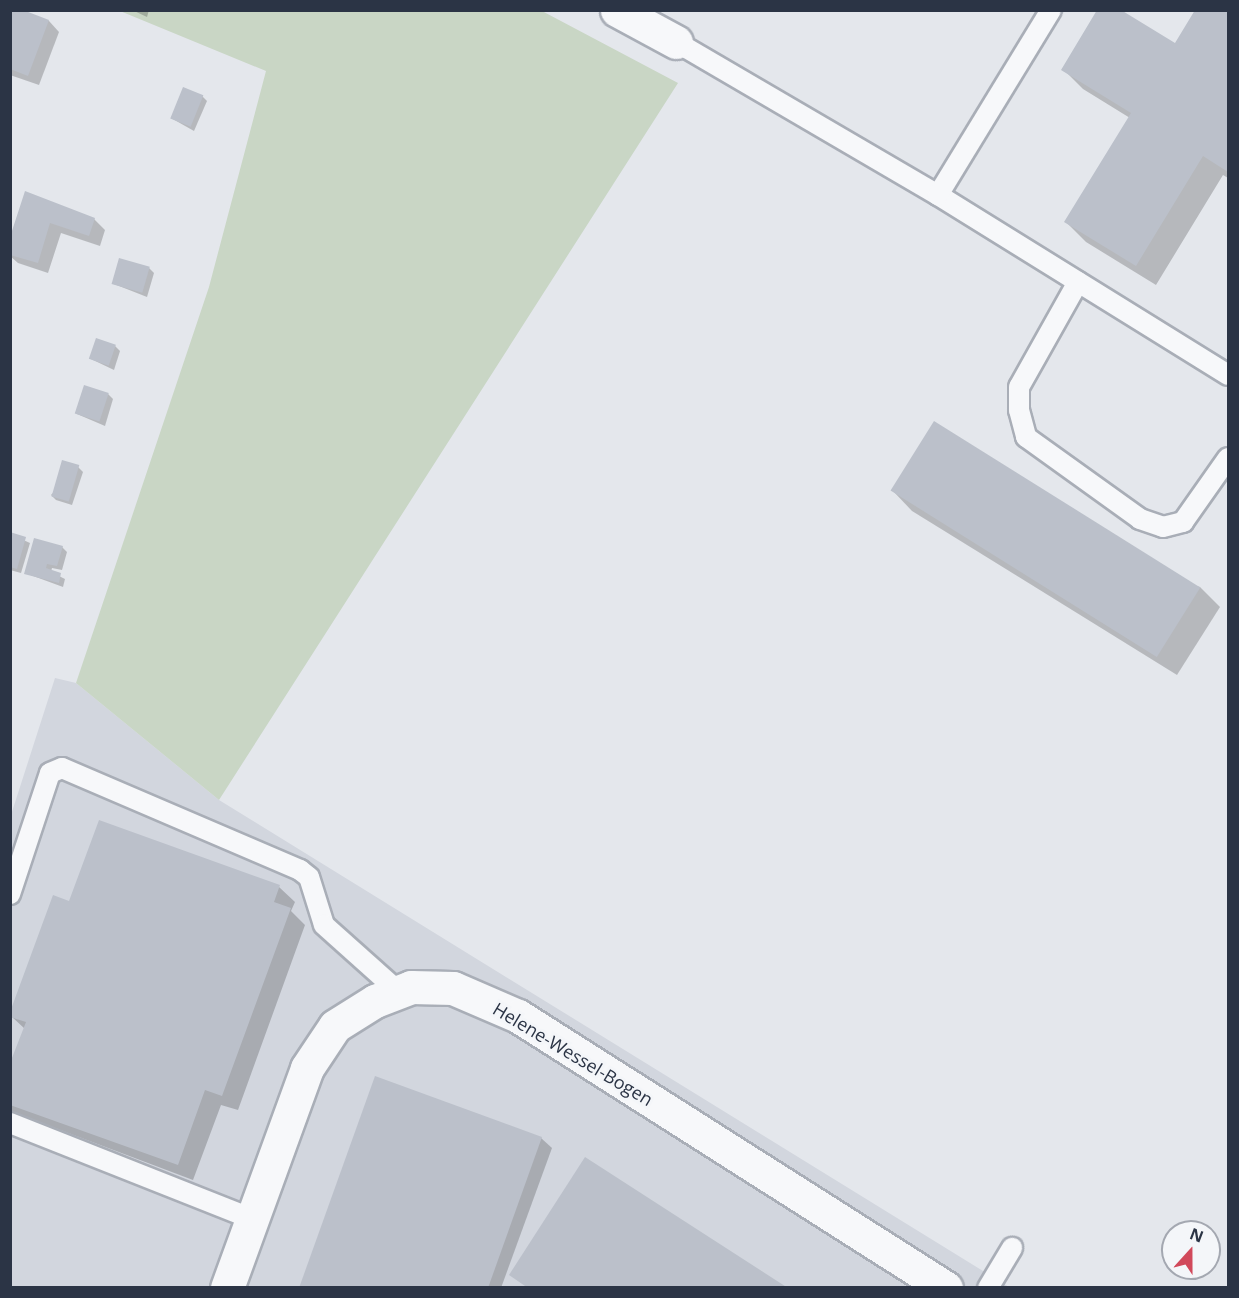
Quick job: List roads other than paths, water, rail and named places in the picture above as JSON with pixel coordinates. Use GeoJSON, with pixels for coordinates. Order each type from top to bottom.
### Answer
{"type":"FeatureCollection","features":[{"type":"Feature","properties":{"kind":"street"},"geometry":{"type":"LineString","coordinates":[[618,10],[675,42]]}},
{"type":"Feature","properties":{"kind":"street","name":"Helene-Wessel-Bogen"},"geometry":{"type":"LineString","coordinates":[[227,1287],[307,1068],[335,1026],[375,1001],[411,987],[453,988],[518,1016],[946,1287]]}},
{"type":"Feature","properties":{"kind":"lane"},"geometry":{"type":"LineString","coordinates":[[938,195],[1051,10]]}},
{"type":"Feature","properties":{"kind":"lane"},"geometry":{"type":"LineString","coordinates":[[675,42],[938,195],[1228,375]]}},
{"type":"Feature","properties":{"kind":"lane"},"geometry":{"type":"LineString","coordinates":[[1078,282],[1019,387],[1018,410],[1026,437],[1140,519],[1163,527],[1183,522],[1228,458]]}},
{"type":"Feature","properties":{"kind":"lane"},"geometry":{"type":"LineString","coordinates":[[10,894],[50,773],[62,768],[300,870],[309,878],[324,925],[399,992]]}},
{"type":"Feature","properties":{"kind":"lane"},"geometry":{"type":"LineString","coordinates":[[10,1123],[252,1219]]}},
{"type":"Feature","properties":{"kind":"lane"},"geometry":{"type":"LineString","coordinates":[[988,1287],[1012,1248]]}}]}
